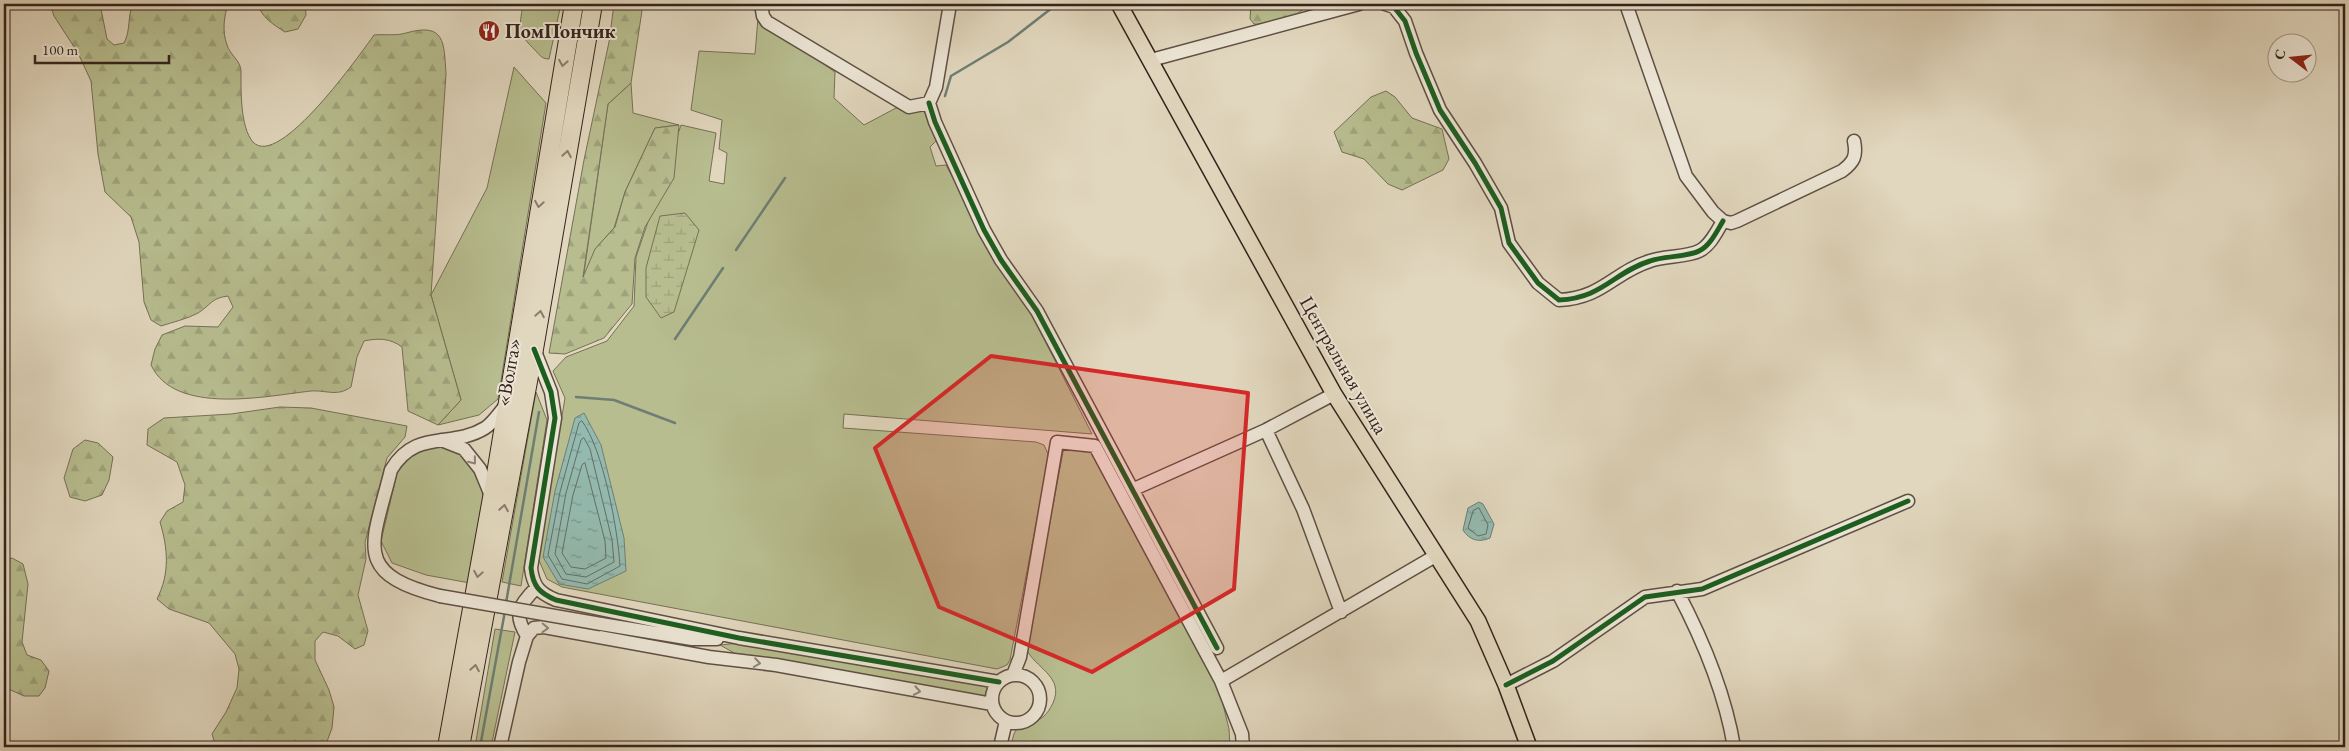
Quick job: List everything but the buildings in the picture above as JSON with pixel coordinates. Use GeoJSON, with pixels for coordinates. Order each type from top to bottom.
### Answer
{"type":"FeatureCollection","features":[{"type":"Feature","properties":{"kind":"highway","name":"«Волга»"},"geometry":{"type":"LineString","coordinates":[[447,747],[492,498],[574,4]]}},
{"type":"Feature","properties":{"kind":"highway","name":"«Волга»"},"geometry":{"type":"LineString","coordinates":[[460,747],[534,350],[593,4]]}},
{"type":"Feature","properties":{"kind":"main road","name":"Центральная улица"},"geometry":{"type":"LineString","coordinates":[[1120,4],[1334,394],[1478,621],[1530,747]]}},
{"type":"Feature","properties":{"kind":"street"},"geometry":{"type":"LineString","coordinates":[[761,4],[763,16],[767,22],[909,107],[928,103]]}},
{"type":"Feature","properties":{"kind":"street"},"geometry":{"type":"LineString","coordinates":[[950,4],[936,87],[928,103],[935,122],[984,230],[1001,260],[1037,311],[1134,489],[1217,648]]}},
{"type":"Feature","properties":{"kind":"street"},"geometry":{"type":"LineString","coordinates":[[1151,60],[1359,4]]}},
{"type":"Feature","properties":{"kind":"street"},"geometry":{"type":"LineString","coordinates":[[1385,4],[1394,7],[1406,20],[1416,53],[1440,110],[1475,163],[1501,208],[1509,243],[1538,283],[1559,300],[1587,296],[1604,288],[1630,269],[1650,260],[1700,251],[1712,239],[1723,221]]}},
{"type":"Feature","properties":{"kind":"street"},"geometry":{"type":"LineString","coordinates":[[1626,4],[1686,176],[1712,212],[1723,221],[1731,223],[1737,221],[1842,171],[1855,158],[1857,151],[1854,141]]}},
{"type":"Feature","properties":{"kind":"street"},"geometry":{"type":"LineString","coordinates":[[534,350],[554,404],[554,418],[532,558],[532,575],[536,588],[556,600],[739,638],[999,682]]}},
{"type":"Feature","properties":{"kind":"street"},"geometry":{"type":"LineString","coordinates":[[1134,489],[1266,430],[1334,394]]}},
{"type":"Feature","properties":{"kind":"street"},"geometry":{"type":"LineString","coordinates":[[506,405],[486,427],[467,436],[425,442],[407,450],[397,460],[391,470],[374,540],[376,561],[384,572],[411,588],[440,596],[692,640],[739,638]]}},
{"type":"Feature","properties":{"kind":"street"},"geometry":{"type":"LineString","coordinates":[[1266,430],[1303,509],[1341,612]]}},
{"type":"Feature","properties":{"kind":"street"},"geometry":{"type":"LineString","coordinates":[[439,439],[464,450],[480,469],[492,498]]}},
{"type":"Feature","properties":{"kind":"street"},"geometry":{"type":"LineString","coordinates":[[1013,675],[1020,657],[1057,442],[1095,446],[1221,681],[1242,734],[1243,747]]}},
{"type":"Feature","properties":{"kind":"street"},"geometry":{"type":"LineString","coordinates":[[1506,685],[1553,662],[1645,598],[1702,588],[1722,581],[1908,501]]}},
{"type":"Feature","properties":{"kind":"street"},"geometry":{"type":"LineString","coordinates":[[1221,681],[1437,556]]}},
{"type":"Feature","properties":{"kind":"street"},"geometry":{"type":"LineString","coordinates":[[527,636],[521,626],[519,609],[522,602],[536,588]]}},
{"type":"Feature","properties":{"kind":"street"},"geometry":{"type":"LineString","coordinates":[[1677,592],[1698,630],[1730,721],[1734,747]]}},
{"type":"Feature","properties":{"kind":"street"},"geometry":{"type":"LineString","coordinates":[[500,747],[519,662],[527,636],[534,628],[544,627],[708,657],[735,659],[992,704]]}},
{"type":"Feature","properties":{"kind":"street"},"geometry":{"type":"LineString","coordinates":[[692,640],[735,659]]}},
{"type":"Feature","properties":{"kind":"street"},"geometry":{"type":"LineString","coordinates":[[1013,675],[1029,679],[1035,684],[1040,700],[1038,708],[1028,720],[1014,723],[1006,721],[995,711],[992,704],[994,688],[999,682],[1013,675]]}},
{"type":"Feature","properties":{"kind":"street"},"geometry":{"type":"LineString","coordinates":[[1000,747],[1006,721]]}},
{"type":"Feature","properties":{"kind":"highlighted area"},"geometry":{"type":"Polygon","coordinates":[[[991,356],[1248,393],[1234,589],[1092,672],[939,607],[875,448],[991,356]]]}},
{"type":"Feature","properties":{"kind":"green space"},"geometry":{"type":"Polygon","coordinates":[[[50,4],[100,4],[107,39],[114,45],[124,43],[128,33],[133,4],[228,4],[224,35],[228,49],[241,67],[243,118],[253,142],[265,146],[281,140],[318,106],[374,35],[428,30],[440,37],[443,44],[446,74],[431,295],[461,400],[438,425],[408,411],[402,347],[384,340],[364,341],[357,357],[351,387],[341,392],[311,391],[223,399],[200,397],[180,391],[163,381],[151,365],[155,349],[162,335],[185,326],[218,327],[233,307],[228,296],[218,298],[198,313],[161,326],[151,320],[144,302],[139,242],[131,217],[105,192],[98,154],[91,81],[78,53],[54,16],[50,4]]]}},
{"type":"Feature","properties":{"kind":"green space"},"geometry":{"type":"Polygon","coordinates":[[[258,4],[305,4],[306,15],[298,29],[285,32],[265,17],[258,4]]]}},
{"type":"Feature","properties":{"kind":"green space"},"geometry":{"type":"Polygon","coordinates":[[[523,4],[561,4],[549,59],[540,56],[522,35],[520,25],[523,4]]]}},
{"type":"Feature","properties":{"kind":"green space"},"geometry":{"type":"Polygon","coordinates":[[[614,4],[643,4],[631,83],[608,104],[583,277],[595,249],[615,227],[625,192],[655,128],[679,125],[674,178],[645,227],[635,258],[632,304],[604,338],[565,354],[549,353],[584,160],[609,42],[614,4]]]}},
{"type":"Feature","properties":{"kind":"green space"},"geometry":{"type":"Polygon","coordinates":[[[1251,4],[1308,4],[1297,14],[1284,20],[1254,24],[1250,19],[1251,4]]]}},
{"type":"Feature","properties":{"kind":"green space"},"geometry":{"type":"Polygon","coordinates":[[[758,18],[835,72],[834,98],[864,125],[896,108],[921,110],[928,115],[938,139],[930,147],[936,166],[946,165],[992,252],[1032,315],[1092,434],[844,414],[843,428],[1036,442],[1044,445],[1049,456],[1010,660],[1007,665],[997,669],[562,587],[547,579],[538,558],[565,398],[553,371],[566,357],[607,341],[634,306],[636,257],[681,125],[716,133],[709,181],[724,184],[727,153],[719,149],[722,120],[691,110],[699,51],[755,54],[758,18]]]}},
{"type":"Feature","properties":{"kind":"green space"},"geometry":{"type":"Polygon","coordinates":[[[514,67],[546,103],[498,399],[479,415],[438,425],[461,400],[431,295],[487,188],[514,67]]]}},
{"type":"Feature","properties":{"kind":"green space"},"geometry":{"type":"Polygon","coordinates":[[[631,83],[633,113],[679,125],[655,128],[625,192],[614,228],[596,248],[583,280],[608,104],[631,83]]]}},
{"type":"Feature","properties":{"kind":"green space"},"geometry":{"type":"Polygon","coordinates":[[[1386,91],[1395,97],[1412,118],[1442,129],[1449,159],[1443,170],[1402,190],[1388,184],[1364,159],[1342,152],[1334,132],[1371,97],[1386,91]]]}},
{"type":"Feature","properties":{"kind":"green space"},"geometry":{"type":"Polygon","coordinates":[[[685,213],[699,230],[674,312],[661,318],[646,297],[646,268],[660,216],[685,213]]]}},
{"type":"Feature","properties":{"kind":"green space"},"geometry":{"type":"Polygon","coordinates":[[[536,392],[547,420],[521,586],[502,582],[536,392]]]}},
{"type":"Feature","properties":{"kind":"green space"},"geometry":{"type":"Polygon","coordinates":[[[280,407],[311,408],[407,426],[405,437],[387,458],[365,542],[366,559],[358,595],[368,631],[364,645],[355,649],[338,636],[323,632],[315,641],[315,660],[329,690],[334,707],[332,728],[325,747],[216,747],[212,734],[226,712],[237,688],[239,669],[235,654],[209,623],[169,609],[157,599],[166,570],[165,542],[160,522],[167,511],[183,502],[185,485],[177,462],[147,445],[148,429],[164,418],[231,414],[280,407]]]}},
{"type":"Feature","properties":{"kind":"green space"},"geometry":{"type":"Polygon","coordinates":[[[85,440],[98,443],[113,457],[109,480],[102,495],[85,501],[70,497],[64,478],[73,449],[85,440]]]}},
{"type":"Feature","properties":{"kind":"green space"},"geometry":{"type":"Polygon","coordinates":[[[438,443],[461,453],[473,470],[485,498],[470,583],[426,575],[392,563],[381,541],[399,465],[414,450],[438,443]]]}},
{"type":"Feature","properties":{"kind":"green space"},"geometry":{"type":"Polygon","coordinates":[[[1067,447],[1093,447],[1218,684],[1229,729],[1230,747],[1011,747],[1017,729],[1044,716],[1053,703],[1056,694],[1052,679],[1026,648],[1063,452],[1067,447]]]}},
{"type":"Feature","properties":{"kind":"green space"},"geometry":{"type":"Polygon","coordinates":[[[12,558],[23,564],[28,584],[22,642],[27,655],[41,660],[49,671],[45,688],[39,696],[24,696],[4,687],[4,561],[12,558]]]}},
{"type":"Feature","properties":{"kind":"green space"},"geometry":{"type":"Polygon","coordinates":[[[495,629],[515,632],[491,747],[475,747],[495,629]]]}},
{"type":"Feature","properties":{"kind":"green space"},"geometry":{"type":"Polygon","coordinates":[[[739,643],[989,686],[986,699],[736,654],[720,645],[739,643]]]}},
{"type":"Feature","properties":{"kind":"water"},"geometry":{"type":"Polygon","coordinates":[[[584,413],[601,445],[624,538],[626,571],[588,589],[559,584],[543,557],[555,491],[575,418],[584,413]]]}},
{"type":"Feature","properties":{"kind":"water"},"geometry":{"type":"Polygon","coordinates":[[[1479,502],[1483,504],[1494,524],[1490,538],[1482,540],[1471,538],[1463,530],[1468,508],[1479,502]]]}},
{"type":"Feature","properties":{"kind":"waterway"},"geometry":{"type":"LineString","coordinates":[[945,96],[951,76],[1008,42],[1057,4]]}},
{"type":"Feature","properties":{"kind":"waterway"},"geometry":{"type":"LineString","coordinates":[[736,250],[785,178]]}},
{"type":"Feature","properties":{"kind":"waterway"},"geometry":{"type":"LineString","coordinates":[[675,339],[723,268]]}},
{"type":"Feature","properties":{"kind":"waterway"},"geometry":{"type":"LineString","coordinates":[[576,397],[614,400],[675,423]]}},
{"type":"Feature","properties":{"kind":"waterway"},"geometry":{"type":"LineString","coordinates":[[506,603],[539,412]]}},
{"type":"Feature","properties":{"kind":"waterway"},"geometry":{"type":"LineString","coordinates":[[480,747],[505,611]]}},
{"type":"Feature","properties":{"kind":"cycle path"},"geometry":{"type":"LineString","coordinates":[[1385,4],[1394,7],[1405,21],[1440,110],[1475,163],[1501,208],[1509,243],[1538,283],[1559,300],[1587,295],[1627,271],[1650,261],[1699,251],[1710,242],[1723,221]]}},
{"type":"Feature","properties":{"kind":"cycle path"},"geometry":{"type":"LineString","coordinates":[[929,103],[935,122],[984,230],[1001,260],[1037,311],[1217,648]]}},
{"type":"Feature","properties":{"kind":"cycle path"},"geometry":{"type":"LineString","coordinates":[[534,349],[551,392],[555,418],[531,568],[535,584],[545,595],[556,600],[739,638],[999,682]]}},
{"type":"Feature","properties":{"kind":"cycle path"},"geometry":{"type":"LineString","coordinates":[[1506,685],[1553,661],[1645,597],[1702,589],[1908,501]]}},
{"type":"Feature","properties":{"kind":"place","name":"ПомПончик"},"geometry":{"type":"Point","coordinates":[489,31]}}]}
